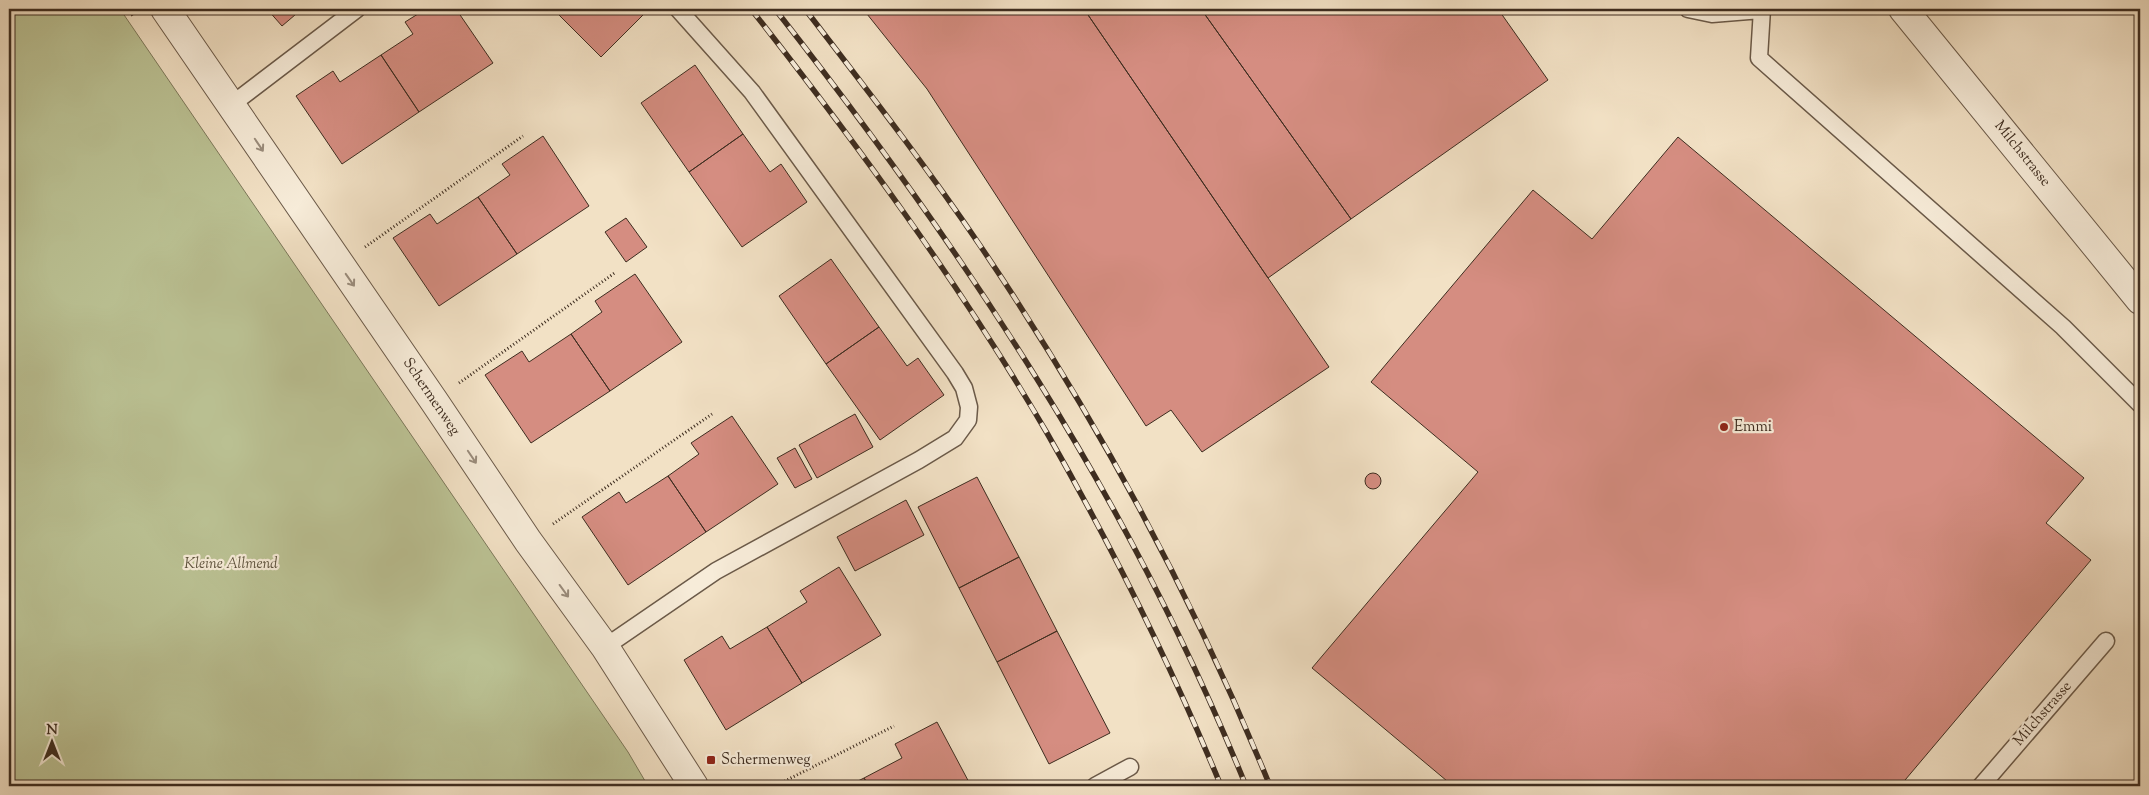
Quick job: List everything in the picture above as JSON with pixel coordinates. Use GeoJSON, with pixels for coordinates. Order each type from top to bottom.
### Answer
{"type":"FeatureCollection","features":[{"type":"Feature","properties":{"kind":"street","name":"Schermenweg"},"geometry":{"type":"LineString","coordinates":[[165,9],[528,541],[604,647],[694,786]]}},
{"type":"Feature","properties":{"kind":"street","name":"Milchstrasse"},"geometry":{"type":"LineString","coordinates":[[1903,9],[2140,300]]}},
{"type":"Feature","properties":{"kind":"lane"},"geometry":{"type":"LineString","coordinates":[[231,105],[357,9]]}},
{"type":"Feature","properties":{"kind":"lane"},"geometry":{"type":"LineString","coordinates":[[604,647],[716,571],[920,460],[955,438],[968,420],[969,407],[964,388],[956,373],[911,309],[752,92],[678,9]]}},
{"type":"Feature","properties":{"kind":"lane"},"geometry":{"type":"LineString","coordinates":[[1688,9],[1712,14],[1762,9],[1760,58],[2063,327],[2140,404]]}},
{"type":"Feature","properties":{"kind":"lane","name":"Milchstrasse"},"geometry":{"type":"LineString","coordinates":[[1981,786],[2106,641]]}},
{"type":"Feature","properties":{"kind":"lane"},"geometry":{"type":"LineString","coordinates":[[1095,786],[1130,767]]}},
{"type":"Feature","properties":{"kind":"path"},"geometry":{"type":"LineString","coordinates":[[340,265],[523,136]]}},
{"type":"Feature","properties":{"kind":"path"},"geometry":{"type":"LineString","coordinates":[[434,401],[616,272]]}},
{"type":"Feature","properties":{"kind":"path"},"geometry":{"type":"LineString","coordinates":[[528,541],[712,414]]}},
{"type":"Feature","properties":{"kind":"path"},"geometry":{"type":"LineString","coordinates":[[775,786],[894,726]]}},
{"type":"Feature","properties":{"kind":"green space","name":"Kleine Allmend"},"geometry":{"type":"Polygon","coordinates":[[[9,9],[120,9],[628,752],[648,786],[9,786],[9,9]]]}},
{"type":"Feature","properties":{"kind":"building"},"geometry":{"type":"Polygon","coordinates":[[[267,9],[302,9],[282,26],[267,9]]]}},
{"type":"Feature","properties":{"kind":"building"},"geometry":{"type":"Polygon","coordinates":[[[426,9],[456,9],[493,63],[419,112],[381,55],[413,34],[405,22],[426,9]]]}},
{"type":"Feature","properties":{"kind":"building"},"geometry":{"type":"Polygon","coordinates":[[[553,9],[647,9],[648,10],[601,57],[553,9]]]}},
{"type":"Feature","properties":{"kind":"building"},"geometry":{"type":"Polygon","coordinates":[[[863,9],[1084,9],[1329,367],[1202,452],[1171,410],[1146,426],[927,89],[863,9]]]}},
{"type":"Feature","properties":{"kind":"building"},"geometry":{"type":"Polygon","coordinates":[[[1084,9],[1201,9],[1351,219],[1268,278],[1084,9]]]}},
{"type":"Feature","properties":{"kind":"building"},"geometry":{"type":"Polygon","coordinates":[[[1201,9],[1498,9],[1548,80],[1351,219],[1201,9]]]}},
{"type":"Feature","properties":{"kind":"building"},"geometry":{"type":"Polygon","coordinates":[[[381,55],[419,112],[342,164],[296,96],[333,71],[340,82],[381,55]]]}},
{"type":"Feature","properties":{"kind":"building"},"geometry":{"type":"Polygon","coordinates":[[[695,65],[743,134],[689,172],[641,103],[695,65]]]}},
{"type":"Feature","properties":{"kind":"building"},"geometry":{"type":"Polygon","coordinates":[[[743,134],[770,172],[781,164],[807,202],[742,247],[689,172],[743,134]]]}},
{"type":"Feature","properties":{"kind":"building"},"geometry":{"type":"Polygon","coordinates":[[[543,136],[589,206],[517,254],[478,197],[510,175],[502,164],[543,136]]]}},
{"type":"Feature","properties":{"kind":"building","name":"Emmi"},"geometry":{"type":"Polygon","coordinates":[[[1678,137],[2084,478],[2046,523],[2091,560],[1900,786],[1453,786],[1312,668],[1478,472],[1371,382],[1533,190],[1592,239],[1678,137]]]}},
{"type":"Feature","properties":{"kind":"building"},"geometry":{"type":"Polygon","coordinates":[[[478,197],[517,254],[439,306],[393,238],[430,214],[437,224],[478,197]]]}},
{"type":"Feature","properties":{"kind":"building"},"geometry":{"type":"Polygon","coordinates":[[[626,218],[647,247],[626,262],[605,232],[626,218]]]}},
{"type":"Feature","properties":{"kind":"building"},"geometry":{"type":"Polygon","coordinates":[[[831,259],[879,327],[826,364],[779,296],[831,259]]]}},
{"type":"Feature","properties":{"kind":"building"},"geometry":{"type":"Polygon","coordinates":[[[635,274],[682,342],[610,391],[571,334],[602,312],[595,301],[635,274]]]}},
{"type":"Feature","properties":{"kind":"building"},"geometry":{"type":"Polygon","coordinates":[[[879,327],[907,366],[918,358],[944,395],[880,440],[826,364],[879,327]]]}},
{"type":"Feature","properties":{"kind":"building"},"geometry":{"type":"Polygon","coordinates":[[[571,334],[610,391],[531,443],[485,375],[522,351],[529,362],[571,334]]]}},
{"type":"Feature","properties":{"kind":"building"},"geometry":{"type":"Polygon","coordinates":[[[855,414],[873,447],[817,478],[799,445],[855,414]]]}},
{"type":"Feature","properties":{"kind":"building"},"geometry":{"type":"Polygon","coordinates":[[[732,416],[778,484],[706,532],[668,476],[699,454],[691,443],[732,416]]]}},
{"type":"Feature","properties":{"kind":"building"},"geometry":{"type":"Polygon","coordinates":[[[795,448],[812,479],[795,488],[777,458],[795,448]]]}},
{"type":"Feature","properties":{"kind":"building"},"geometry":{"type":"Polygon","coordinates":[[[1370,473],[1376,473],[1381,478],[1379,487],[1370,489],[1365,484],[1365,478],[1370,473]]]}},
{"type":"Feature","properties":{"kind":"building"},"geometry":{"type":"Polygon","coordinates":[[[668,476],[706,532],[628,585],[582,517],[619,492],[626,503],[668,476]]]}},
{"type":"Feature","properties":{"kind":"building"},"geometry":{"type":"Polygon","coordinates":[[[977,477],[1019,557],[959,588],[918,507],[977,477]]]}},
{"type":"Feature","properties":{"kind":"building"},"geometry":{"type":"Polygon","coordinates":[[[906,500],[924,535],[855,571],[837,537],[906,500]]]}},
{"type":"Feature","properties":{"kind":"building"},"geometry":{"type":"Polygon","coordinates":[[[1019,557],[1057,631],[997,662],[959,588],[1019,557]]]}},
{"type":"Feature","properties":{"kind":"building"},"geometry":{"type":"Polygon","coordinates":[[[839,567],[881,635],[802,683],[767,627],[807,602],[800,591],[839,567]]]}},
{"type":"Feature","properties":{"kind":"building"},"geometry":{"type":"Polygon","coordinates":[[[767,627],[802,683],[726,730],[684,660],[722,636],[730,649],[767,627]]]}},
{"type":"Feature","properties":{"kind":"building"},"geometry":{"type":"Polygon","coordinates":[[[1057,631],[1110,733],[1049,764],[997,662],[1057,631]]]}},
{"type":"Feature","properties":{"kind":"building"},"geometry":{"type":"Polygon","coordinates":[[[937,722],[971,786],[869,786],[864,778],[902,758],[895,744],[937,722]]]}},
{"type":"Feature","properties":{"kind":"building"},"geometry":{"type":"Polygon","coordinates":[[[864,778],[869,786],[848,786],[864,778]]]}},
{"type":"Feature","properties":{"kind":"railway"},"geometry":{"type":"LineString","coordinates":[[751,9],[830,111],[906,216],[1014,378],[1071,476],[1140,607],[1182,696],[1221,786]]}},
{"type":"Feature","properties":{"kind":"railway"},"geometry":{"type":"LineString","coordinates":[[775,9],[845,100],[912,192],[977,286],[1038,381],[1096,478],[1150,578],[1200,680],[1246,786]]}},
{"type":"Feature","properties":{"kind":"railway"},"geometry":{"type":"LineString","coordinates":[[805,9],[937,184],[1022,309],[1062,374],[1139,507],[1174,575],[1208,644],[1270,786]]}},
{"type":"Feature","properties":{"kind":"place","name":"Emmi"},"geometry":{"type":"Point","coordinates":[1724,427]}},
{"type":"Feature","properties":{"kind":"place","name":"Schermenweg"},"geometry":{"type":"Point","coordinates":[711,760]}}]}
